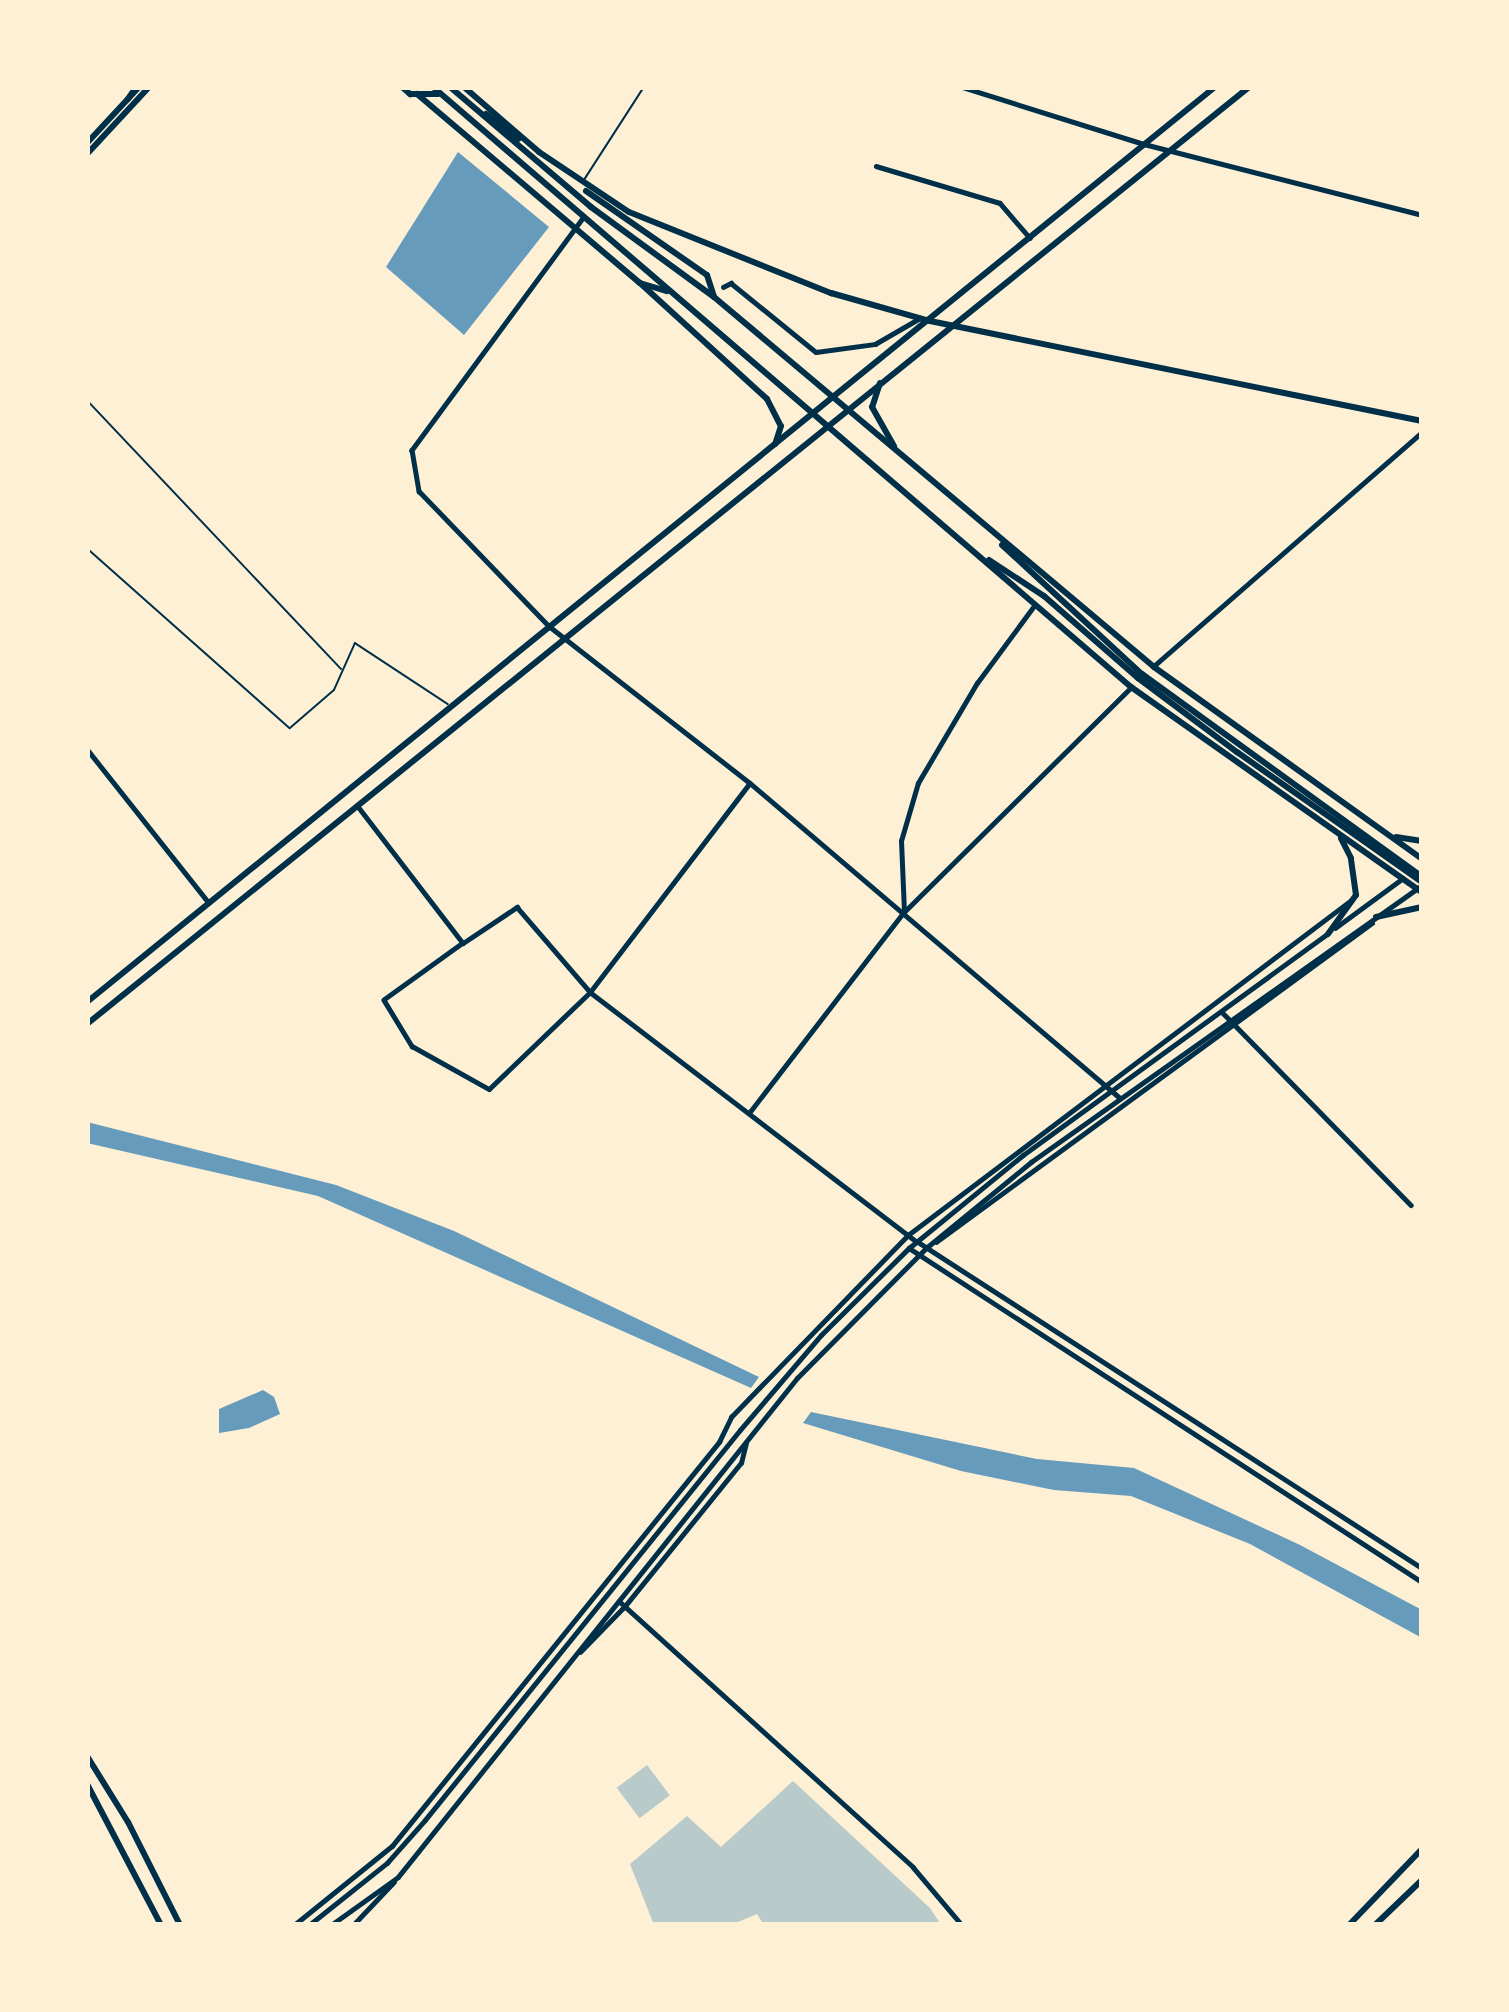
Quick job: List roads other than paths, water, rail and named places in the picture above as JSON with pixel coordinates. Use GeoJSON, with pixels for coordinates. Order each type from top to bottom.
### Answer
{"type":"FeatureCollection","features":[{"type":"Feature","properties":{"kind":"main road"},"geometry":{"type":"LineString","coordinates":[[87,143],[138,87]]}},
{"type":"Feature","properties":{"kind":"main road"},"geometry":{"type":"LineString","coordinates":[[87,154],[149,87]]}},
{"type":"Feature","properties":{"kind":"main road"},"geometry":{"type":"LineString","coordinates":[[403,87],[576,228],[767,399],[781,426],[775,444]]}},
{"type":"Feature","properties":{"kind":"main road"},"geometry":{"type":"LineString","coordinates":[[433,87],[1131,687],[1339,835],[1402,878],[1421,885]]}},
{"type":"Feature","properties":{"kind":"main road"},"geometry":{"type":"LineString","coordinates":[[450,87],[707,275],[714,297]]}},
{"type":"Feature","properties":{"kind":"main road"},"geometry":{"type":"LineString","coordinates":[[450,87],[591,207],[714,297],[1154,667],[1422,862]]}},
{"type":"Feature","properties":{"kind":"main road"},"geometry":{"type":"LineString","coordinates":[[464,87],[582,184],[629,212],[831,293],[948,325],[1422,422]]}},
{"type":"Feature","properties":{"kind":"main road"},"geometry":{"type":"LineString","coordinates":[[87,1002],[1215,87]]}},
{"type":"Feature","properties":{"kind":"main road"},"geometry":{"type":"LineString","coordinates":[[87,1024],[948,325],[1249,87]]}},
{"type":"Feature","properties":{"kind":"main road"},"geometry":{"type":"LineString","coordinates":[[417,94],[441,94]]}},
{"type":"Feature","properties":{"kind":"main road"},"geometry":{"type":"LineString","coordinates":[[640,283],[675,293]]}},
{"type":"Feature","properties":{"kind":"main road"},"geometry":{"type":"LineString","coordinates":[[883,378],[872,407],[903,459]]}},
{"type":"Feature","properties":{"kind":"main road"},"geometry":{"type":"LineString","coordinates":[[991,533],[1046,594],[1142,674],[1421,885]]}},
{"type":"Feature","properties":{"kind":"main road"},"geometry":{"type":"LineString","coordinates":[[976,551],[1046,594]]}},
{"type":"Feature","properties":{"kind":"main road"},"geometry":{"type":"LineString","coordinates":[[1328,934],[1354,898],[1351,858],[1339,835]]}},
{"type":"Feature","properties":{"kind":"main road"},"geometry":{"type":"LineString","coordinates":[[1390,837],[1422,841]]}},
{"type":"Feature","properties":{"kind":"main road"},"geometry":{"type":"LineString","coordinates":[[1376,917],[1422,907]]}},
{"type":"Feature","properties":{"kind":"main road"},"geometry":{"type":"LineString","coordinates":[[87,1756],[128,1822],[180,1925]]}},
{"type":"Feature","properties":{"kind":"main road"},"geometry":{"type":"LineString","coordinates":[[87,1784],[159,1925]]}},
{"type":"Feature","properties":{"kind":"main road"},"geometry":{"type":"LineString","coordinates":[[1349,1925],[1422,1849]]}},
{"type":"Feature","properties":{"kind":"main road"},"geometry":{"type":"LineString","coordinates":[[1375,1925],[1422,1880]]}},
{"type":"Feature","properties":{"kind":"street"},"geometry":{"type":"LineString","coordinates":[[962,87],[1144,144],[1173,148],[1343,199],[1422,215]]}},
{"type":"Feature","properties":{"kind":"street"},"geometry":{"type":"LineString","coordinates":[[876,166],[1000,203],[1030,238]]}},
{"type":"Feature","properties":{"kind":"street"},"geometry":{"type":"LineString","coordinates":[[585,216],[412,450],[419,491],[549,626],[750,783],[1120,1098]]}},
{"type":"Feature","properties":{"kind":"street"},"geometry":{"type":"LineString","coordinates":[[670,250],[682,233]]}},
{"type":"Feature","properties":{"kind":"street"},"geometry":{"type":"LineString","coordinates":[[723,287],[731,283],[803,347],[816,352],[875,344],[920,318]]}},
{"type":"Feature","properties":{"kind":"street"},"geometry":{"type":"LineString","coordinates":[[1154,667],[1422,432]]}},
{"type":"Feature","properties":{"kind":"street"},"geometry":{"type":"LineString","coordinates":[[904,912],[901,841],[917,783],[977,683],[1034,606]]}},
{"type":"Feature","properties":{"kind":"street"},"geometry":{"type":"LineString","coordinates":[[748,1113],[904,912],[1131,687]]}},
{"type":"Feature","properties":{"kind":"street"},"geometry":{"type":"LineString","coordinates":[[87,749],[209,903]]}},
{"type":"Feature","properties":{"kind":"street"},"geometry":{"type":"LineString","coordinates":[[750,783],[590,992],[489,1089],[412,1046],[384,1000],[517,907],[590,992],[916,1241],[1422,1568]]}},
{"type":"Feature","properties":{"kind":"street"},"geometry":{"type":"LineString","coordinates":[[357,805],[463,943]]}},
{"type":"Feature","properties":{"kind":"street"},"geometry":{"type":"LineString","coordinates":[[309,1925],[387,1863],[767,1398],[916,1241],[1422,862]]}},
{"type":"Feature","properties":{"kind":"street"},"geometry":{"type":"LineString","coordinates":[[352,1925],[370,1913],[830,1342],[926,1248],[1120,1098],[1421,885]]}},
{"type":"Feature","properties":{"kind":"street"},"geometry":{"type":"LineString","coordinates":[[294,1925],[392,1846],[719,1442],[731,1417],[908,1235],[1354,898]]}},
{"type":"Feature","properties":{"kind":"street"},"geometry":{"type":"LineString","coordinates":[[1222,1012],[1411,1205]]}},
{"type":"Feature","properties":{"kind":"street"},"geometry":{"type":"LineString","coordinates":[[926,1248],[1230,1021]]}},
{"type":"Feature","properties":{"kind":"street"},"geometry":{"type":"LineString","coordinates":[[909,1248],[1422,1582]]}},
{"type":"Feature","properties":{"kind":"street"},"geometry":{"type":"LineString","coordinates":[[622,1604],[913,1867],[962,1925]]}},
{"type":"Feature","properties":{"kind":"street"},"geometry":{"type":"LineString","coordinates":[[331,1925],[398,1876],[531,1711]]}},
{"type":"Feature","properties":{"kind":"lane"},"geometry":{"type":"LineString","coordinates":[[582,184],[644,87]]}},
{"type":"Feature","properties":{"kind":"lane"},"geometry":{"type":"LineString","coordinates":[[87,400],[344,672]]}},
{"type":"Feature","properties":{"kind":"lane"},"geometry":{"type":"LineString","coordinates":[[87,548],[290,728],[334,691],[355,643],[451,706]]}},
{"type":"Feature","properties":{"kind":"water"},"geometry":{"type":"Polygon","coordinates":[[[458,152],[549,227],[464,335],[386,267],[458,152]]]}},
{"type":"Feature","properties":{"kind":"water"},"geometry":{"type":"Polygon","coordinates":[[[87,1122],[336,1185],[454,1231],[759,1377],[751,1388],[318,1196],[87,1143],[87,1122]]]}},
{"type":"Feature","properties":{"kind":"water"},"geometry":{"type":"Polygon","coordinates":[[[263,1390],[274,1397],[280,1414],[249,1428],[219,1433],[219,1409],[263,1390]]]}},
{"type":"Feature","properties":{"kind":"water"},"geometry":{"type":"Polygon","coordinates":[[[811,1412],[1037,1459],[1134,1468],[1300,1545],[1422,1610],[1422,1638],[1250,1544],[1131,1496],[1054,1490],[961,1471],[803,1423],[811,1412]]]}}]}
